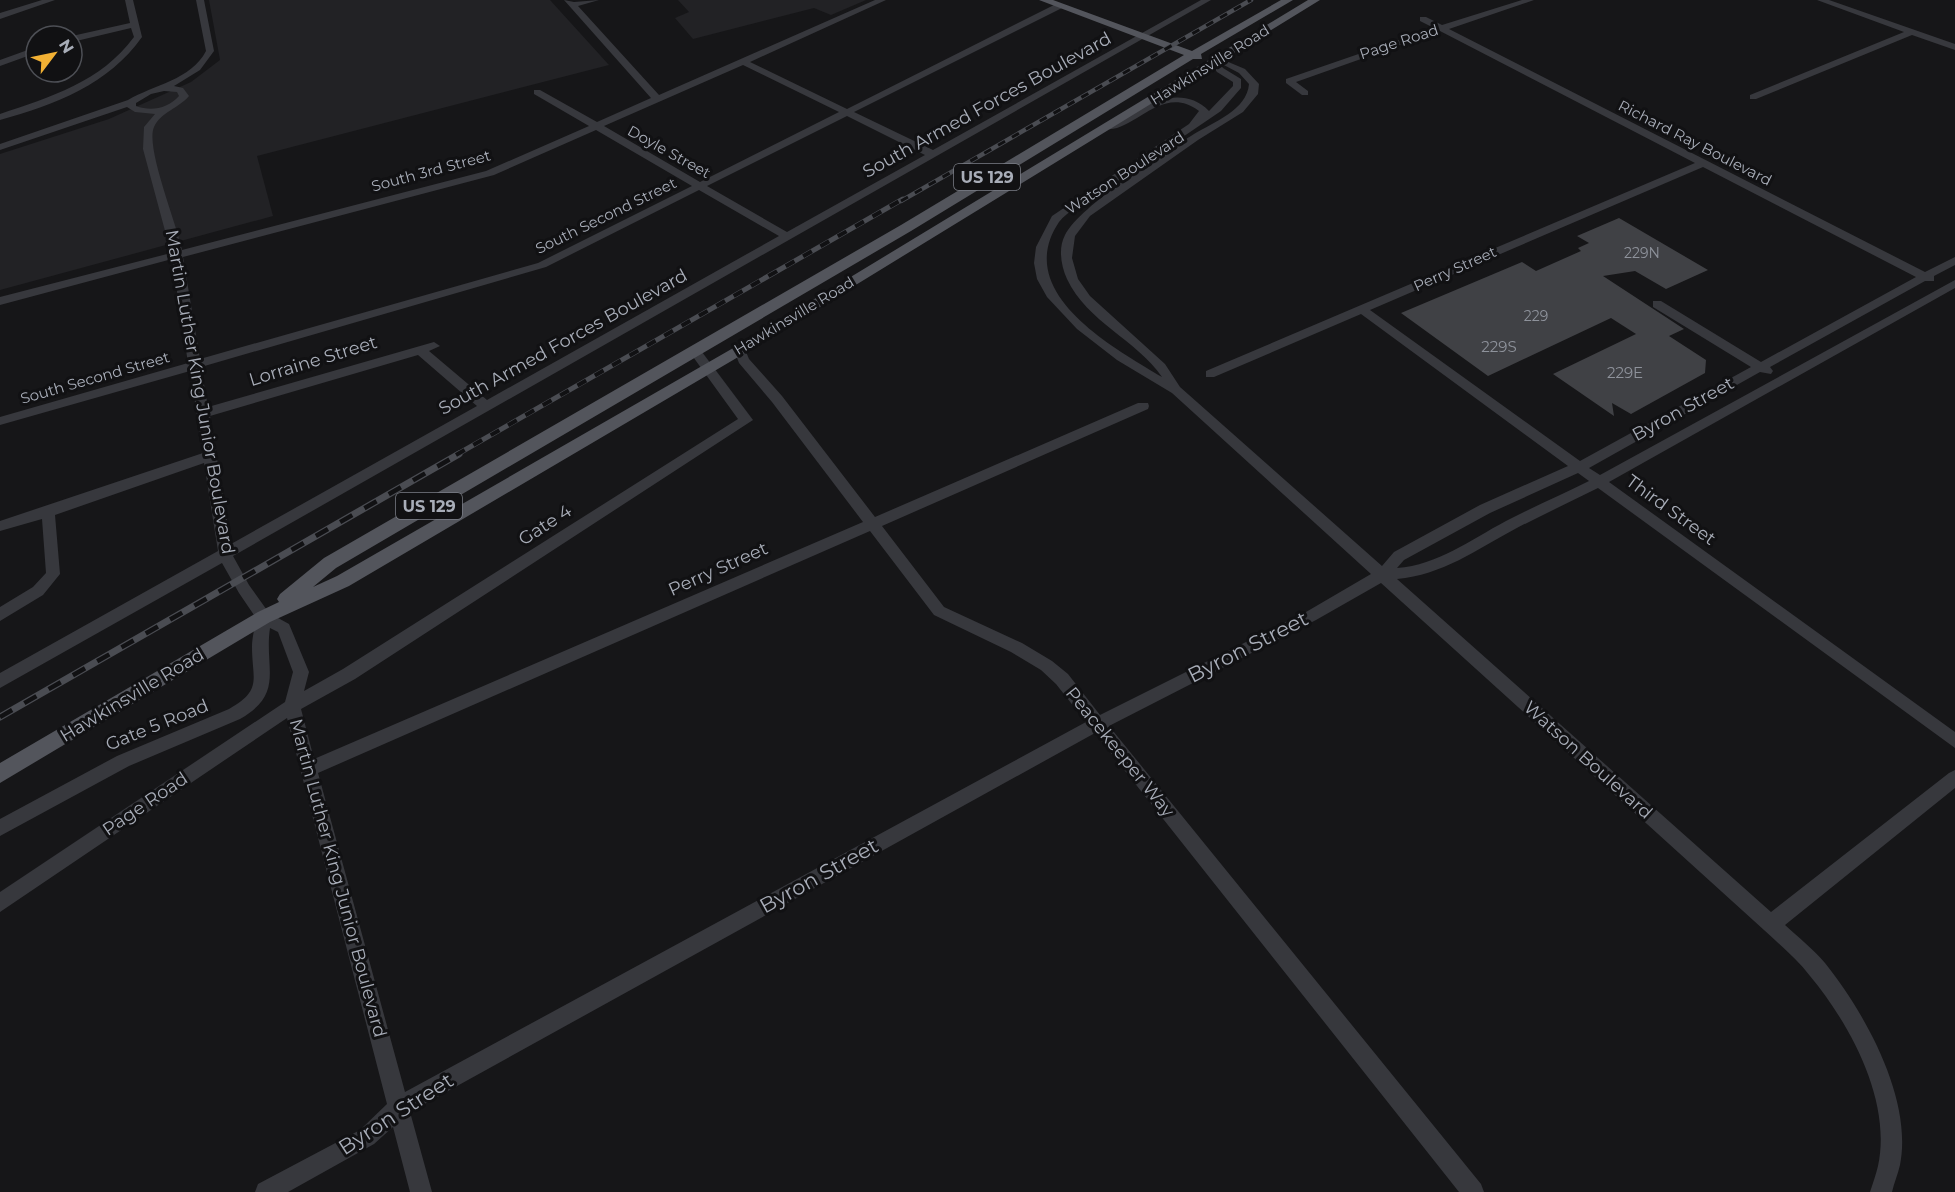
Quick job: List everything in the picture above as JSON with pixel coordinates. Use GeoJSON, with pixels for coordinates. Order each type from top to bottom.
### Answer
{"type":"FeatureCollection","features":[{"type":"Feature","properties":{"kind":"main road","name":"Watson Boulevard"},"geometry":{"type":"LineString","coordinates":[[1044,0],[1214,63]]}},
{"type":"Feature","properties":{"kind":"main road","name":"Hawkinsville Road"},"geometry":{"type":"LineString","coordinates":[[264,617],[330,563],[695,351],[1288,0]]}},
{"type":"Feature","properties":{"kind":"main road","name":"Hawkinsville Road"},"geometry":{"type":"LineString","coordinates":[[0,774],[264,617],[343,581],[740,350],[1315,0]]}},
{"type":"Feature","properties":{"kind":"street"},"geometry":{"type":"LineString","coordinates":[[0,16],[51,0]]}},
{"type":"Feature","properties":{"kind":"street"},"geometry":{"type":"LineString","coordinates":[[0,117],[76,88],[104,74],[131,50],[138,37],[129,0]]}},
{"type":"Feature","properties":{"kind":"street"},"geometry":{"type":"LineString","coordinates":[[180,90],[192,73],[208,57],[210,51],[201,0]]}},
{"type":"Feature","properties":{"kind":"street"},"geometry":{"type":"LineString","coordinates":[[570,3],[595,0]]}},
{"type":"Feature","properties":{"kind":"street","name":"South 3rd Street"},"geometry":{"type":"LineString","coordinates":[[0,301],[490,173],[882,0]]}},
{"type":"Feature","properties":{"kind":"street","name":"South Armed Forces Boulevard"},"geometry":{"type":"LineString","coordinates":[[0,681],[226,556],[485,406],[1207,0]]}},
{"type":"Feature","properties":{"kind":"street","name":"Page Road"},"geometry":{"type":"LineString","coordinates":[[1305,93],[1289,81],[1294,77],[1530,0]]}},
{"type":"Feature","properties":{"kind":"street"},"geometry":{"type":"LineString","coordinates":[[1821,0],[1909,33],[1955,47]]}},
{"type":"Feature","properties":{"kind":"street"},"geometry":{"type":"LineString","coordinates":[[570,3],[657,99]]}},
{"type":"Feature","properties":{"kind":"street","name":"South Second Street"},"geometry":{"type":"LineString","coordinates":[[0,421],[542,265],[1059,6]]}},
{"type":"Feature","properties":{"kind":"street","name":"Richard Ray Boulevard"},"geometry":{"type":"LineString","coordinates":[[1423,19],[1701,164],[1952,288]]}},
{"type":"Feature","properties":{"kind":"street"},"geometry":{"type":"LineString","coordinates":[[84,36],[136,24]]}},
{"type":"Feature","properties":{"kind":"street"},"geometry":{"type":"LineString","coordinates":[[1753,97],[1909,33],[1955,57]]}},
{"type":"Feature","properties":{"kind":"street"},"geometry":{"type":"LineString","coordinates":[[0,63],[24,54]]}},
{"type":"Feature","properties":{"kind":"street"},"geometry":{"type":"LineString","coordinates":[[744,62],[934,155]]}},
{"type":"Feature","properties":{"kind":"street","name":"Watson Boulevard"},"geometry":{"type":"LineString","coordinates":[[1214,63],[1220,70],[1238,81],[1238,86],[1218,110],[1056,219],[1041,244],[1042,278],[1063,310],[1149,376],[1176,390],[1772,924],[1816,968],[1848,1010],[1869,1050],[1884,1091],[1891,1134],[1887,1178],[1881,1192]]}},
{"type":"Feature","properties":{"kind":"street","name":"Watson Boulevard"},"geometry":{"type":"LineString","coordinates":[[1176,390],[1162,368],[1102,317],[1088,302],[1069,272],[1064,255],[1073,226],[1086,214],[1195,138],[1240,110],[1253,94],[1254,84],[1250,76],[1229,64],[1214,63]]}},
{"type":"Feature","properties":{"kind":"street"},"geometry":{"type":"LineString","coordinates":[[134,107],[148,92],[164,88],[192,73]]}},
{"type":"Feature","properties":{"kind":"street"},"geometry":{"type":"LineString","coordinates":[[149,127],[165,109],[184,96],[180,90],[164,88]]}},
{"type":"Feature","properties":{"kind":"street","name":"Doyle Street"},"geometry":{"type":"LineString","coordinates":[[537,92],[788,237]]}},
{"type":"Feature","properties":{"kind":"street"},"geometry":{"type":"LineString","coordinates":[[1105,129],[1165,102],[1184,99],[1204,111],[1182,134]]}},
{"type":"Feature","properties":{"kind":"street"},"geometry":{"type":"LineString","coordinates":[[0,147],[92,115],[134,107],[165,109]]}},
{"type":"Feature","properties":{"kind":"street","name":"Martin Luther King Junior Boulevard"},"geometry":{"type":"LineString","coordinates":[[134,107],[149,127],[148,148],[174,237],[226,556],[244,589],[264,617],[284,628],[301,672],[292,706],[420,1192]]}},
{"type":"Feature","properties":{"kind":"street","name":"Perry Street"},"geometry":{"type":"LineString","coordinates":[[1210,374],[1701,164]]}},
{"type":"Feature","properties":{"kind":"street","name":"Byron Street"},"geometry":{"type":"LineString","coordinates":[[266,1192],[367,1137],[399,1107],[1097,724],[1311,616],[1382,575],[1399,556],[1485,510],[1579,467],[1955,260]]}},
{"type":"Feature","properties":{"kind":"street","name":"Byron Street"},"geometry":{"type":"LineString","coordinates":[[1382,575],[1417,572],[1461,554],[1509,526],[1599,482],[1861,335],[1952,288]]}},
{"type":"Feature","properties":{"kind":"street"},"geometry":{"type":"LineString","coordinates":[[1657,304],[1781,380]]}},
{"type":"Feature","properties":{"kind":"street","name":"Third Street"},"geometry":{"type":"LineString","coordinates":[[1363,310],[1955,741]]}},
{"type":"Feature","properties":{"kind":"street"},"geometry":{"type":"LineString","coordinates":[[1840,323],[1861,335]]}},
{"type":"Feature","properties":{"kind":"street","name":"Lorraine Street"},"geometry":{"type":"LineString","coordinates":[[204,413],[434,346]]}},
{"type":"Feature","properties":{"kind":"street"},"geometry":{"type":"LineString","coordinates":[[420,350],[485,406]]}},
{"type":"Feature","properties":{"kind":"street","name":"Peacekeeper Way"},"geometry":{"type":"LineString","coordinates":[[740,350],[743,360],[777,399],[870,524],[939,611],[963,626],[1002,639],[1043,660],[1473,1192]]}},
{"type":"Feature","properties":{"kind":"street","name":"Gate 4"},"geometry":{"type":"LineString","coordinates":[[292,706],[349,675],[746,420],[695,351]]}},
{"type":"Feature","properties":{"kind":"street","name":"Perry Street"},"geometry":{"type":"LineString","coordinates":[[309,769],[1143,406]]}},
{"type":"Feature","properties":{"kind":"street"},"geometry":{"type":"LineString","coordinates":[[1625,441],[1646,455]]}},
{"type":"Feature","properties":{"kind":"street"},"geometry":{"type":"LineString","coordinates":[[0,526],[48,512],[209,456]]}},
{"type":"Feature","properties":{"kind":"street"},"geometry":{"type":"LineString","coordinates":[[0,615],[39,591],[53,574],[48,512]]}},
{"type":"Feature","properties":{"kind":"street","name":"Gate 5 Road"},"geometry":{"type":"LineString","coordinates":[[0,828],[101,770],[164,741],[232,716],[248,705],[261,690],[265,674],[260,646],[264,617]]}},
{"type":"Feature","properties":{"kind":"street","name":"Page Road"},"geometry":{"type":"LineString","coordinates":[[0,903],[292,706]]}},
{"type":"Feature","properties":{"kind":"street"},"geometry":{"type":"LineString","coordinates":[[1772,924],[1955,778]]}},
{"type":"Feature","properties":{"kind":"shaded area"},"geometry":{"type":"Polygon","coordinates":[[[209,0],[550,0],[609,65],[257,156],[273,216],[0,290],[0,154],[109,119],[191,82],[220,60],[209,0]]]}},
{"type":"Feature","properties":{"kind":"shaded area"},"geometry":{"type":"Polygon","coordinates":[[[678,0],[866,0],[831,15],[814,8],[693,39],[675,18],[689,12],[678,0]]]}},
{"type":"Feature","properties":{"kind":"building"},"geometry":{"type":"Polygon","coordinates":[[[1619,218],[1708,270],[1666,289],[1635,271],[1603,276],[1684,329],[1669,336],[1706,360],[1705,373],[1631,414],[1612,403],[1614,416],[1553,374],[1636,334],[1611,318],[1488,376],[1401,313],[1522,262],[1536,271],[1581,251],[1578,248],[1589,243],[1577,236],[1619,218]]]}},
{"type":"Feature","properties":{"kind":"railway"},"geometry":{"type":"LineString","coordinates":[[901,201],[1251,0]]}},
{"type":"Feature","properties":{"kind":"railway"},"geometry":{"type":"LineString","coordinates":[[456,455],[903,199]]}},
{"type":"Feature","properties":{"kind":"railway"},"geometry":{"type":"LineString","coordinates":[[0,717],[459,454]]}}]}
